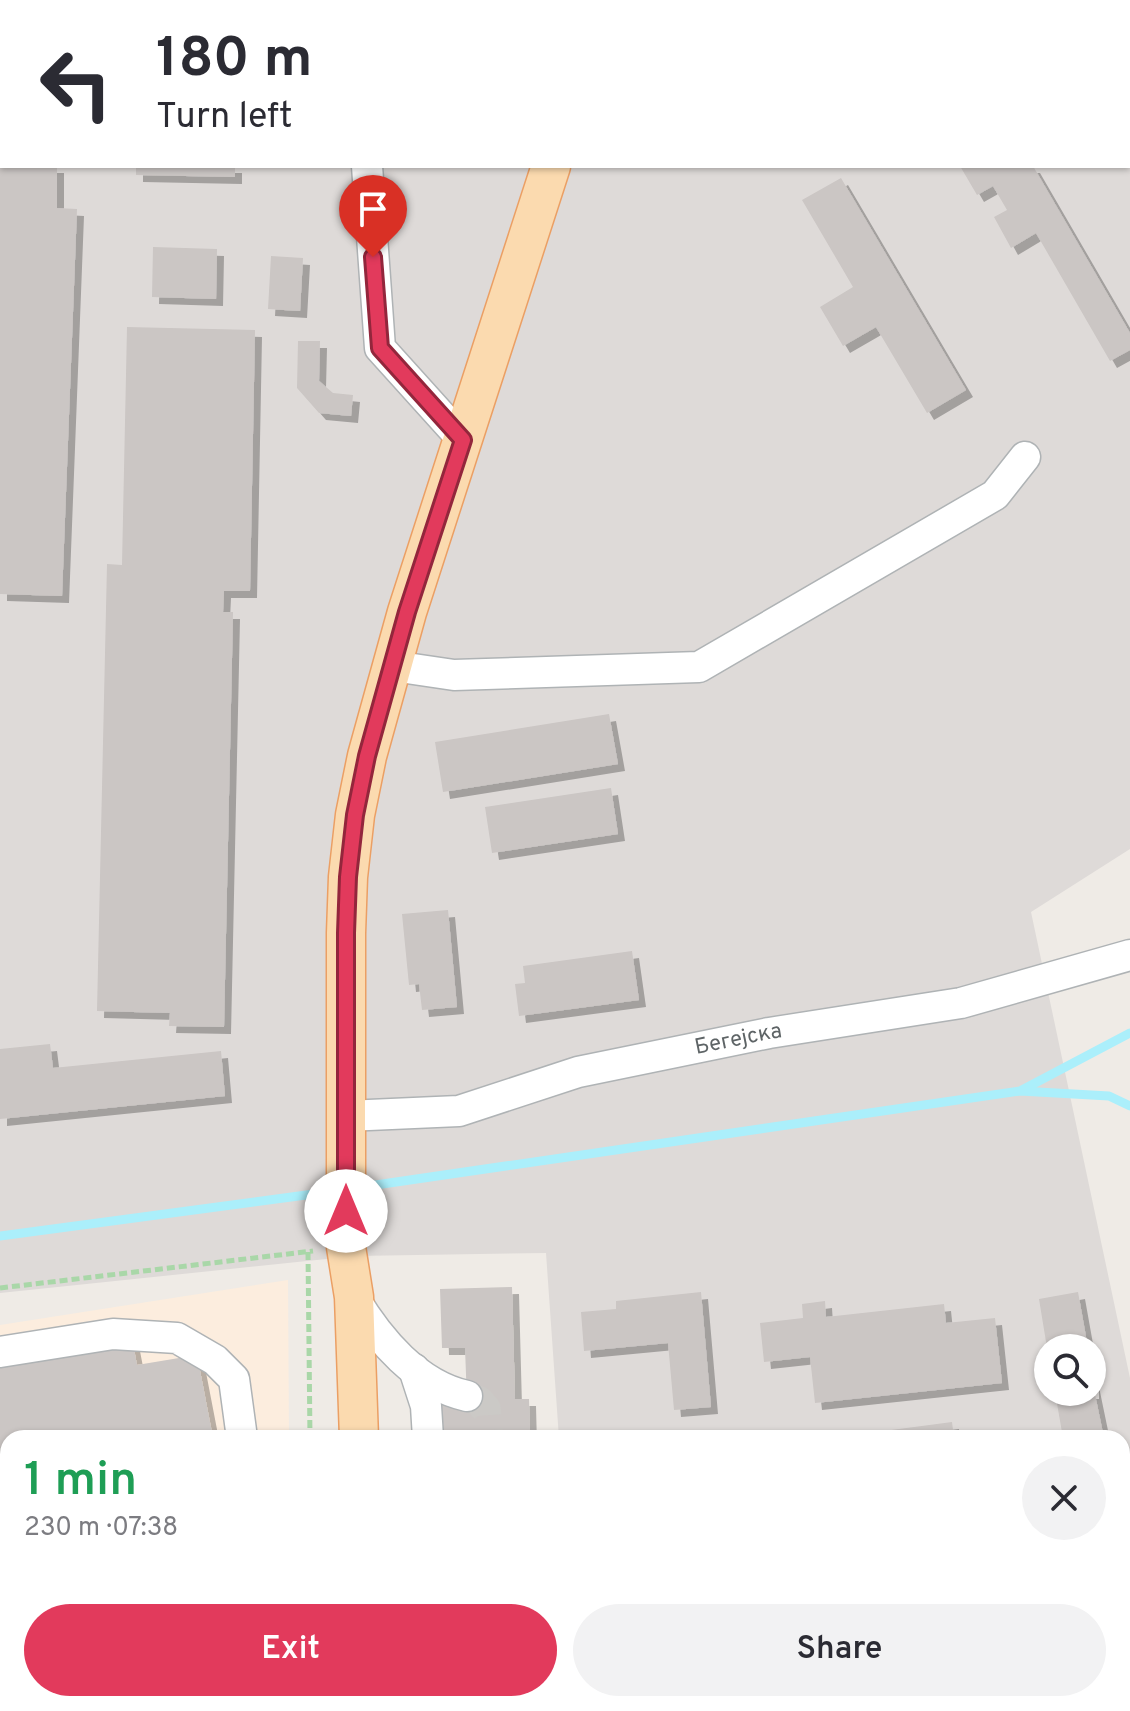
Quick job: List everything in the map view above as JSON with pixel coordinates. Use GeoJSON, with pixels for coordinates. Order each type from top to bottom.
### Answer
{"type":"FeatureCollection","features":[{"type":"Feature","properties":{"kind":"main road"},"geometry":{"type":"LineString","coordinates":[[359,1430],[354,1297],[346,1245],[348,877],[355,815],[367,756],[407,612],[550,168]]}},
{"type":"Feature","properties":{"kind":"main road"},"geometry":{"type":"LineString","coordinates":[[332,1430],[335,1305],[346,1245]]}},
{"type":"Feature","properties":{"kind":"lane"},"geometry":{"type":"LineString","coordinates":[[367,168],[380,348],[463,440]]}},
{"type":"Feature","properties":{"kind":"lane"},"geometry":{"type":"LineString","coordinates":[[393,666],[454,675],[699,667],[995,495],[1025,457]]}},
{"type":"Feature","properties":{"kind":"lane","name":"Бегејска"},"geometry":{"type":"LineString","coordinates":[[346,1127],[459,1111],[578,1072],[769,1033],[961,1003],[1130,955]]}},
{"type":"Feature","properties":{"kind":"lane"},"geometry":{"type":"LineString","coordinates":[[354,1297],[373,1330],[414,1369],[436,1386],[467,1396]]}},
{"type":"Feature","properties":{"kind":"lane"},"geometry":{"type":"LineString","coordinates":[[0,1352],[113,1334],[177,1338],[215,1360],[234,1379],[241,1430]]}},
{"type":"Feature","properties":{"kind":"lane"},"geometry":{"type":"LineString","coordinates":[[414,1369],[426,1406],[428,1430]]}},
{"type":"Feature","properties":{"kind":"path"},"geometry":{"type":"LineString","coordinates":[[0,1288],[346,1245]]}},
{"type":"Feature","properties":{"kind":"path"},"geometry":{"type":"LineString","coordinates":[[308,1252],[310,1430]]}},
{"type":"Feature","properties":{"kind":"shaded area"},"geometry":{"type":"Polygon","coordinates":[[[0,168],[1130,168],[1130,849],[1031,912],[1130,1378],[1130,1430],[558,1430],[546,1253],[355,1256],[0,1293],[0,168]]]}},
{"type":"Feature","properties":{"kind":"shaded area"},"geometry":{"type":"Polygon","coordinates":[[[288,1280],[289,1430],[0,1430],[0,1325],[288,1280]]]}},
{"type":"Feature","properties":{"kind":"building"},"geometry":{"type":"Polygon","coordinates":[[[0,168],[57,168],[57,208],[77,209],[62,596],[0,594],[0,168]]]}},
{"type":"Feature","properties":{"kind":"building"},"geometry":{"type":"Polygon","coordinates":[[[136,168],[235,168],[235,177],[136,175],[136,168]]]}},
{"type":"Feature","properties":{"kind":"building"},"geometry":{"type":"Polygon","coordinates":[[[961,168],[1034,168],[1130,333],[1130,350],[1110,361],[1036,233],[1011,248],[994,217],[1007,210],[993,186],[977,195],[961,168]]]}},
{"type":"Feature","properties":{"kind":"building"},"geometry":{"type":"Polygon","coordinates":[[[841,178],[966,390],[927,413],[876,327],[843,346],[820,307],[853,287],[802,200],[841,178]]]}},
{"type":"Feature","properties":{"kind":"building"},"geometry":{"type":"Polygon","coordinates":[[[153,247],[217,249],[216,299],[152,297],[153,247]]]}},
{"type":"Feature","properties":{"kind":"building"},"geometry":{"type":"Polygon","coordinates":[[[271,256],[303,258],[300,311],[268,309],[271,256]]]}},
{"type":"Feature","properties":{"kind":"building"},"geometry":{"type":"Polygon","coordinates":[[[127,327],[255,330],[250,591],[224,591],[223,612],[233,612],[224,1027],[169,1026],[170,1013],[97,1011],[107,564],[122,565],[127,327]]]}},
{"type":"Feature","properties":{"kind":"building"},"geometry":{"type":"Polygon","coordinates":[[[298,341],[320,341],[319,381],[333,393],[353,395],[351,416],[319,413],[297,388],[298,341]]]}},
{"type":"Feature","properties":{"kind":"building"},"geometry":{"type":"Polygon","coordinates":[[[609,714],[618,764],[443,792],[435,742],[609,714]]]}},
{"type":"Feature","properties":{"kind":"building"},"geometry":{"type":"Polygon","coordinates":[[[611,788],[618,834],[492,853],[485,807],[611,788]]]}},
{"type":"Feature","properties":{"kind":"building"},"geometry":{"type":"Polygon","coordinates":[[[448,910],[457,1007],[422,1010],[419,984],[409,985],[402,914],[448,910]]]}},
{"type":"Feature","properties":{"kind":"building"},"geometry":{"type":"Polygon","coordinates":[[[632,951],[639,1000],[519,1016],[515,984],[525,983],[523,966],[632,951]]]}},
{"type":"Feature","properties":{"kind":"building"},"geometry":{"type":"Polygon","coordinates":[[[50,1044],[53,1068],[221,1051],[225,1096],[0,1119],[0,1049],[50,1044]]]}},
{"type":"Feature","properties":{"kind":"building"},"geometry":{"type":"Polygon","coordinates":[[[512,1287],[515,1399],[529,1399],[530,1430],[431,1430],[430,1402],[467,1401],[465,1348],[442,1348],[440,1289],[512,1287]]]}},
{"type":"Feature","properties":{"kind":"building"},"geometry":{"type":"Polygon","coordinates":[[[701,1292],[711,1407],[674,1410],[668,1343],[584,1351],[581,1312],[616,1309],[616,1301],[701,1292]]]}},
{"type":"Feature","properties":{"kind":"building"},"geometry":{"type":"Polygon","coordinates":[[[1078,1292],[1086,1334],[1045,1334],[1039,1299],[1078,1292]]]}},
{"type":"Feature","properties":{"kind":"building"},"geometry":{"type":"Polygon","coordinates":[[[825,1301],[826,1317],[944,1304],[946,1323],[995,1318],[1002,1383],[815,1403],[810,1357],[764,1362],[760,1323],[803,1318],[802,1304],[825,1301]]]}},
{"type":"Feature","properties":{"kind":"building"},"geometry":{"type":"Polygon","coordinates":[[[132,1339],[137,1365],[197,1355],[211,1430],[0,1430],[0,1363],[132,1339]]]}},
{"type":"Feature","properties":{"kind":"building"},"geometry":{"type":"Polygon","coordinates":[[[1057,1406],[1097,1406],[1102,1430],[1062,1430],[1057,1406]]]}},
{"type":"Feature","properties":{"kind":"building"},"geometry":{"type":"Polygon","coordinates":[[[952,1422],[953,1430],[891,1430],[952,1422]]]}},
{"type":"Feature","properties":{"kind":"waterway"},"geometry":{"type":"LineString","coordinates":[[355,1188],[1020,1091],[1130,1033]]}},
{"type":"Feature","properties":{"kind":"waterway"},"geometry":{"type":"LineString","coordinates":[[1020,1091],[1109,1096],[1130,1106]]}},
{"type":"Feature","properties":{"kind":"waterway"},"geometry":{"type":"LineString","coordinates":[[0,1236],[336,1191]]}},
{"type":"Feature","properties":{"kind":"tunnel"},"geometry":{"type":"LineString","coordinates":[[467,1396],[479,1401],[486,1409],[487,1430]]}},
{"type":"Feature","properties":{"kind":"route"},"geometry":{"type":"LineString","coordinates":[[346,1211],[346,933],[355,815],[367,756],[407,612],[463,440],[380,348],[373,257]]}}]}
